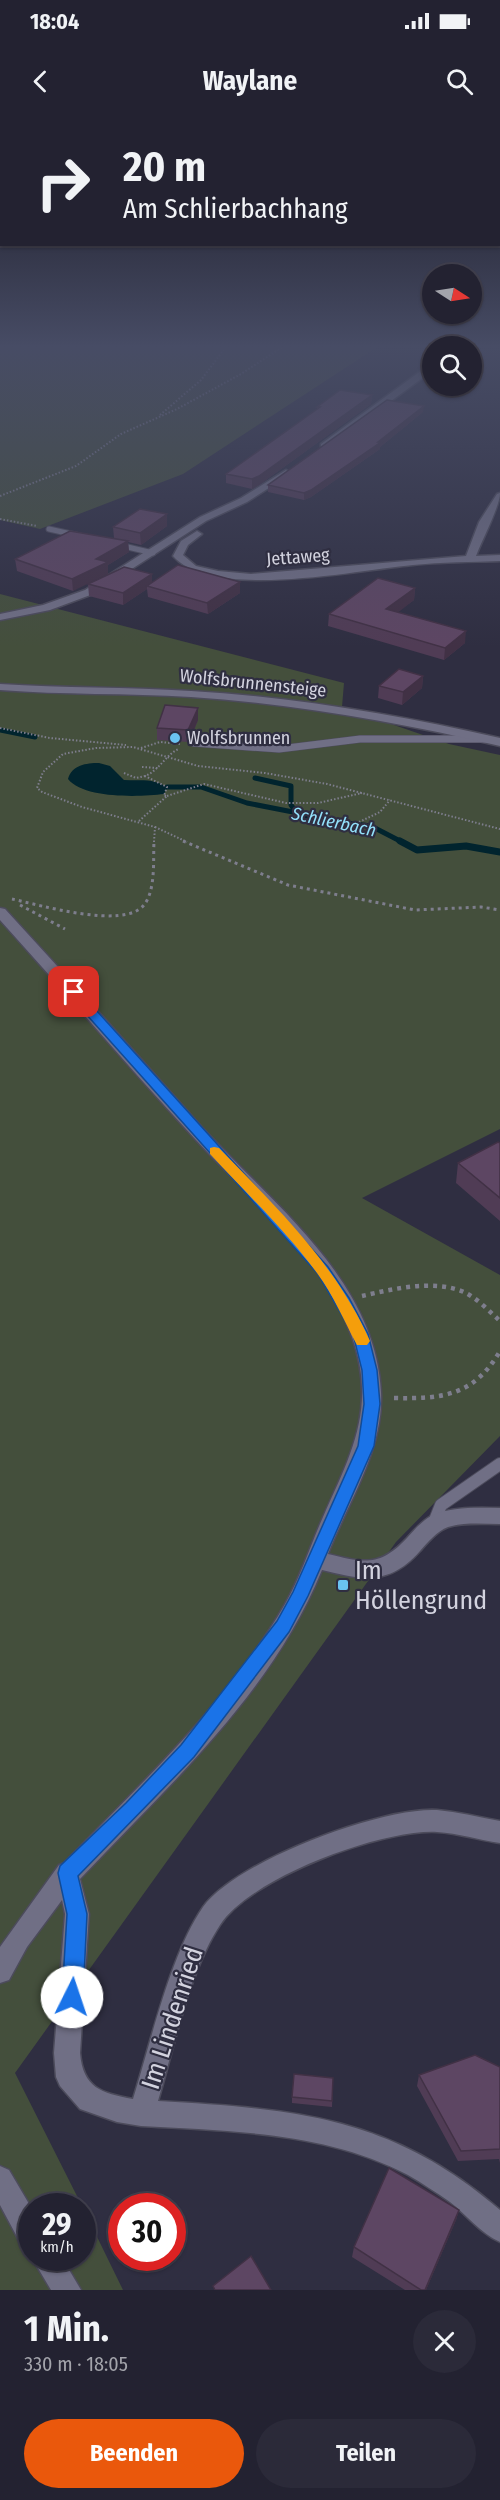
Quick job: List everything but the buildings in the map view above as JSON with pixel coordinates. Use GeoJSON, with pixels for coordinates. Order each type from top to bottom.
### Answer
{"type":"FeatureCollection","features":[{"type":"Feature","properties":{"kind":"street"},"geometry":{"type":"LineString","coordinates":[[312,455],[325,445]]}},
{"type":"Feature","properties":{"kind":"street"},"geometry":{"type":"LineString","coordinates":[[0,616],[46,608],[76,598],[153,553],[203,519],[293,469]]}},
{"type":"Feature","properties":{"kind":"street"},"geometry":{"type":"LineString","coordinates":[[470,559],[484,522],[500,496]]}},
{"type":"Feature","properties":{"kind":"street","name":"Jettaweg"},"geometry":{"type":"LineString","coordinates":[[230,506],[228,513],[181,547],[178,556],[186,564],[210,573],[265,577],[500,558]]}},
{"type":"Feature","properties":{"kind":"street","name":"Wolfsbrunnensteige"},"geometry":{"type":"LineString","coordinates":[[0,687],[180,693],[314,707],[425,724],[500,742]]}},
{"type":"Feature","properties":{"kind":"street"},"geometry":{"type":"LineString","coordinates":[[0,1971],[29,1921],[67,1873],[188,1751],[283,1626],[300,1596],[366,1446],[372,1397],[370,1370],[360,1334],[344,1301],[323,1270],[288,1228],[226,1164],[3,905]]}},
{"type":"Feature","properties":{"kind":"street"},"geometry":{"type":"LineString","coordinates":[[315,1560],[364,1569],[388,1566],[401,1558],[433,1525],[464,1517],[500,1516]]}},
{"type":"Feature","properties":{"kind":"street","name":"Im Lindenried"},"geometry":{"type":"LineString","coordinates":[[141,2113],[189,1956],[212,1916],[235,1892],[278,1866],[335,1843],[390,1827],[436,1821],[500,1832]]}},
{"type":"Feature","properties":{"kind":"street","name":"Im Lindenried"},"geometry":{"type":"LineString","coordinates":[[67,1873],[77,1914],[67,2053],[69,2077],[89,2100],[117,2109],[141,2113],[319,2128],[371,2143],[397,2154],[444,2181],[500,2228]]}},
{"type":"Feature","properties":{"kind":"street"},"geometry":{"type":"LineString","coordinates":[[0,2179],[18,2211]]}},
{"type":"Feature","properties":{"kind":"street"},"geometry":{"type":"LineString","coordinates":[[55,2271],[67,2290]]}},
{"type":"Feature","properties":{"kind":"lane"},"geometry":{"type":"LineString","coordinates":[[49,529],[84,537]]}},
{"type":"Feature","properties":{"kind":"lane"},"geometry":{"type":"LineString","coordinates":[[107,542],[153,553]]}},
{"type":"Feature","properties":{"kind":"lane"},"geometry":{"type":"LineString","coordinates":[[194,743],[272,749],[360,739],[487,739]]}},
{"type":"Feature","properties":{"kind":"lane"},"geometry":{"type":"LineString","coordinates":[[433,1525],[441,1505],[500,1464]]}},
{"type":"Feature","properties":{"kind":"path"},"geometry":{"type":"LineString","coordinates":[[0,496],[72,468],[105,445]]}},
{"type":"Feature","properties":{"kind":"path"},"geometry":{"type":"LineString","coordinates":[[0,519],[49,529]]}},
{"type":"Feature","properties":{"kind":"path"},"geometry":{"type":"LineString","coordinates":[[0,728],[50,738],[140,748],[170,759],[205,767],[289,777],[362,793],[500,829]]}},
{"type":"Feature","properties":{"kind":"path"},"geometry":{"type":"LineString","coordinates":[[140,748],[160,742],[181,744]]}},
{"type":"Feature","properties":{"kind":"path"},"geometry":{"type":"LineString","coordinates":[[133,747],[79,751],[58,756],[43,772],[38,788],[42,792],[82,807],[155,827],[202,850],[288,885],[415,910],[481,907],[500,910]]}},
{"type":"Feature","properties":{"kind":"path"},"geometry":{"type":"LineString","coordinates":[[124,773],[136,778],[155,773],[170,759],[173,752]]}},
{"type":"Feature","properties":{"kind":"path"},"geometry":{"type":"LineString","coordinates":[[142,767],[159,768]]}},
{"type":"Feature","properties":{"kind":"path"},"geometry":{"type":"LineString","coordinates":[[139,821],[161,805],[167,787],[145,776]]}},
{"type":"Feature","properties":{"kind":"path"},"geometry":{"type":"LineString","coordinates":[[165,796],[199,785],[220,786],[286,803],[299,804],[329,801],[362,793]]}},
{"type":"Feature","properties":{"kind":"path"},"geometry":{"type":"LineString","coordinates":[[359,822],[380,812],[390,800]]}},
{"type":"Feature","properties":{"kind":"path"},"geometry":{"type":"LineString","coordinates":[[3,905],[121,917],[136,912],[145,904],[152,874],[155,827]]}},
{"type":"Feature","properties":{"kind":"path"},"geometry":{"type":"LineString","coordinates":[[3,905],[65,929]]}},
{"type":"Feature","properties":{"kind":"path"},"geometry":{"type":"LineString","coordinates":[[344,1301],[404,1289],[449,1289],[471,1297],[500,1321]]}},
{"type":"Feature","properties":{"kind":"path"},"geometry":{"type":"LineString","coordinates":[[372,1397],[424,1399],[457,1394],[484,1374],[500,1351]]}},
{"type":"Feature","properties":{"kind":"green space"},"geometry":{"type":"Polygon","coordinates":[[[0,445],[227,445],[183,474],[40,529],[0,520],[0,445]]]}},
{"type":"Feature","properties":{"kind":"green space"},"geometry":{"type":"Polygon","coordinates":[[[0,594],[344,683],[342,707],[449,744],[500,755],[500,1129],[362,1198],[500,1275],[500,1436],[396,1542],[15,2073],[75,2193],[18,2193],[18,2271],[96,2271],[96,2235],[108,2259],[108,2271],[114,2271],[123,2290],[0,2290],[0,594]]]}},
{"type":"Feature","properties":{"kind":"water","name":"Wolfsbrunnen"},"geometry":{"type":"Polygon","coordinates":[[[99,763],[110,766],[124,780],[151,781],[167,787],[164,794],[113,795],[86,790],[76,786],[68,779],[76,768],[85,764],[99,763]]]}},
{"type":"Feature","properties":{"kind":"waterway"},"geometry":{"type":"LineString","coordinates":[[0,730],[35,737]]}},
{"type":"Feature","properties":{"kind":"waterway"},"geometry":{"type":"LineString","coordinates":[[255,778],[291,786],[291,805],[297,813]]}},
{"type":"Feature","properties":{"kind":"waterway","name":"Schlierbach"},"geometry":{"type":"LineString","coordinates":[[167,787],[201,787],[247,803],[293,812],[312,819],[371,826],[402,842]]}},
{"type":"Feature","properties":{"kind":"waterway","name":"Schlierbach"},"geometry":{"type":"LineString","coordinates":[[400,841],[417,850],[466,846],[500,852]]}},
{"type":"Feature","properties":{"kind":"slow traffic"},"geometry":{"type":"LineString","coordinates":[[214,1151],[288,1228],[323,1270],[351,1314],[362,1341]]}},
{"type":"Feature","properties":{"kind":"place","name":"Wolfsbrunnen"},"geometry":{"type":"Point","coordinates":[175,738]}},
{"type":"Feature","properties":{"kind":"place","name":"Im Höllengrund"},"geometry":{"type":"Point","coordinates":[343,1585]}},
{"type":"Feature","properties":{"kind":"route"},"geometry":{"type":"LineString","coordinates":[[72,1997],[77,1914],[67,1873],[188,1751],[283,1626],[300,1596],[330,1523],[366,1446],[370,1432],[372,1404],[370,1370],[360,1334],[344,1301],[323,1270],[288,1228],[226,1164],[74,992]]}}]}
